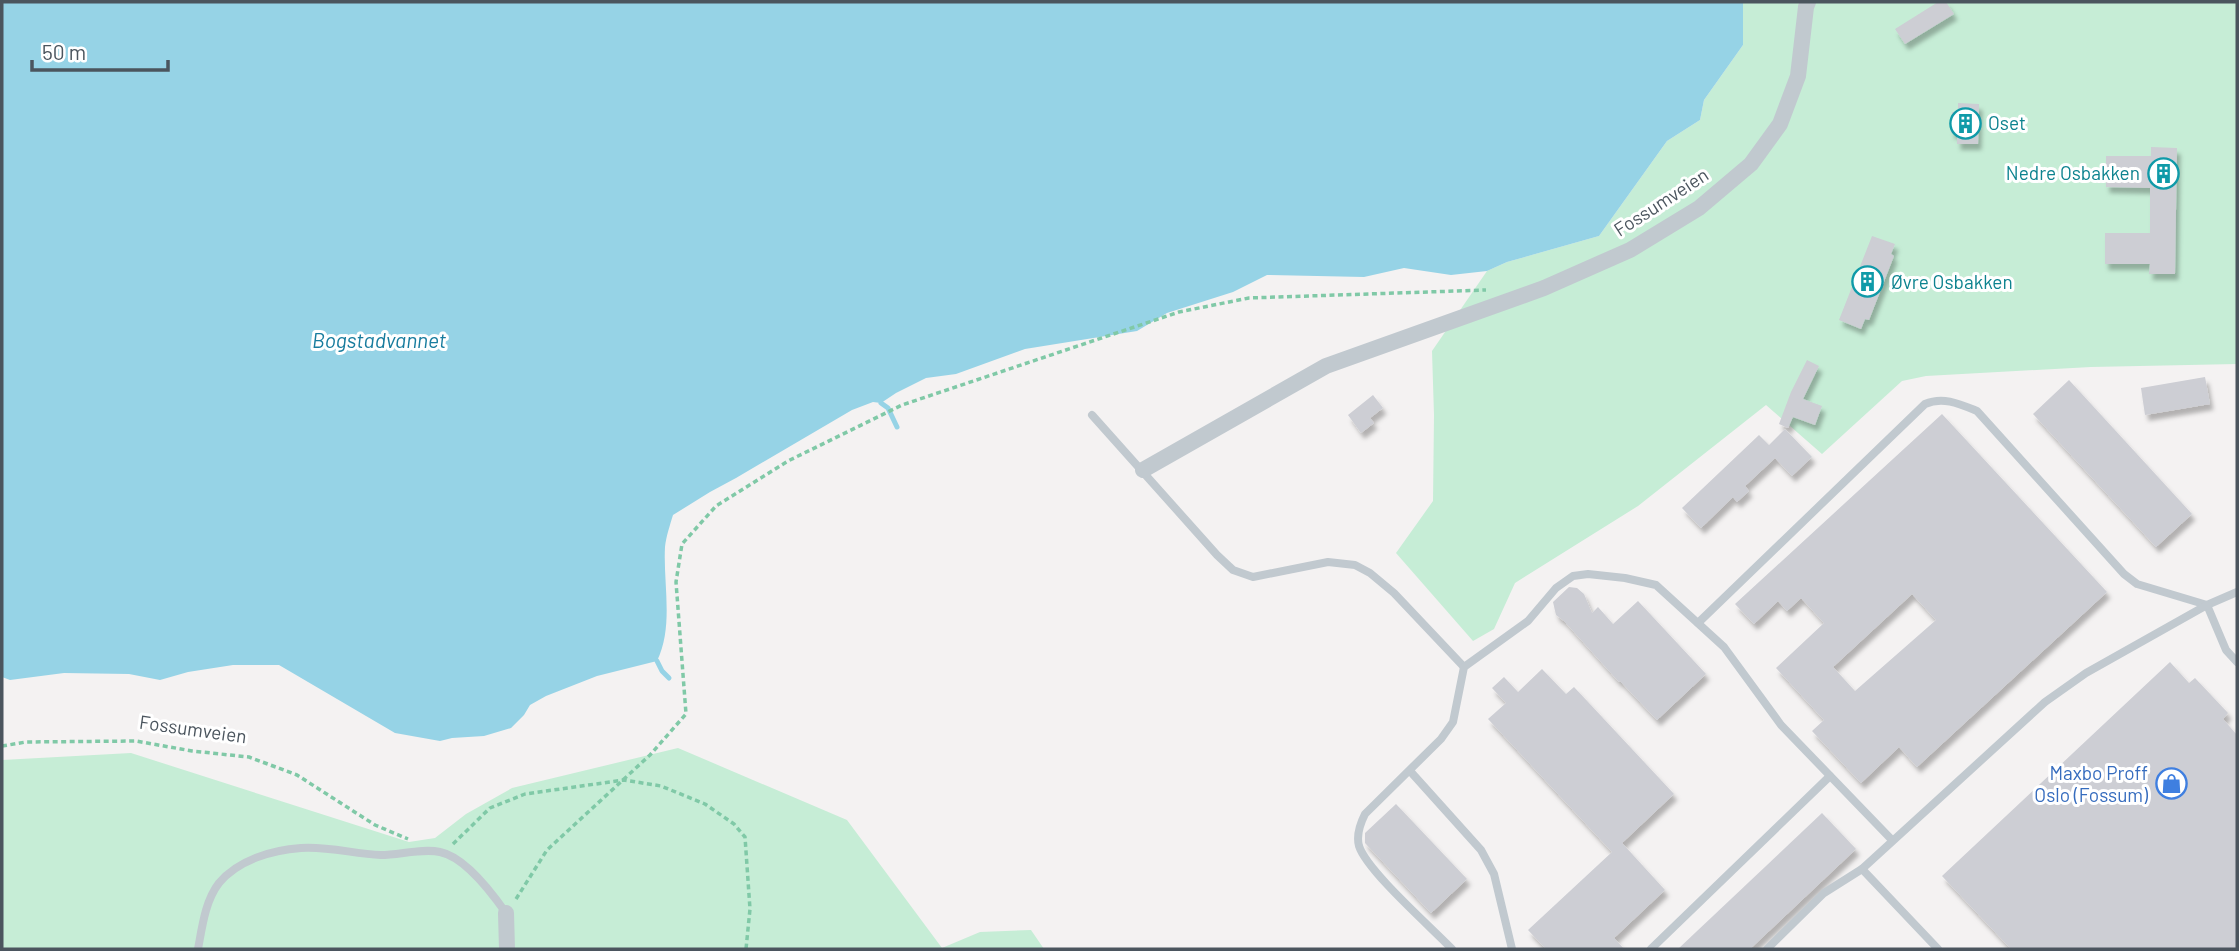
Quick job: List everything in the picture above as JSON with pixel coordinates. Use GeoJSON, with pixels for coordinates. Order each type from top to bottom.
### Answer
{"type":"FeatureCollection","features":[{"type":"Feature","properties":{"kind":"street","name":"Fossumveien"},"geometry":{"type":"LineString","coordinates":[[1143,470],[1326,366],[1544,288],[1630,250],[1699,208],[1751,164],[1780,124],[1798,76],[1808,2]]}},
{"type":"Feature","properties":{"kind":"street"},"geometry":{"type":"LineString","coordinates":[[506,913],[507,949]]}},
{"type":"Feature","properties":{"kind":"lane"},"geometry":{"type":"LineString","coordinates":[[1698,623],[1925,404],[1934,400],[1959,403],[1976,411],[2124,574],[2137,584],[2207,605]]}},
{"type":"Feature","properties":{"kind":"lane"},"geometry":{"type":"LineString","coordinates":[[1092,415],[1233,570],[1253,577],[1328,562],[1355,565],[1370,573],[1394,593],[1464,667]]}},
{"type":"Feature","properties":{"kind":"lane"},"geometry":{"type":"LineString","coordinates":[[1452,949],[1368,864],[1359,845],[1358,828],[1364,814],[1441,739],[1453,722],[1464,667],[1528,621],[1556,589],[1573,576],[1588,573],[1656,585],[1724,647],[1781,725],[1892,840]]}},
{"type":"Feature","properties":{"kind":"lane"},"geometry":{"type":"LineString","coordinates":[[1767,949],[1824,893],[1862,869],[2045,702],[2086,673],[2207,605],[2237,592]]}},
{"type":"Feature","properties":{"kind":"lane"},"geometry":{"type":"LineString","coordinates":[[2207,605],[2226,650],[2237,662]]}},
{"type":"Feature","properties":{"kind":"lane"},"geometry":{"type":"LineString","coordinates":[[1410,771],[1480,849],[1494,874],[1512,949]]}},
{"type":"Feature","properties":{"kind":"lane"},"geometry":{"type":"LineString","coordinates":[[1651,949],[1830,776]]}},
{"type":"Feature","properties":{"kind":"lane"},"geometry":{"type":"LineString","coordinates":[[198,949],[206,912],[219,884],[241,864],[265,855],[301,848],[381,855],[440,852],[466,867],[492,893],[506,913]]}},
{"type":"Feature","properties":{"kind":"lane"},"geometry":{"type":"LineString","coordinates":[[1862,869],[1938,949]]}},
{"type":"Feature","properties":{"kind":"path"},"geometry":{"type":"LineString","coordinates":[[506,913],[547,850],[650,755],[686,714],[676,582],[682,544],[716,506],[788,461],[902,405],[1179,312],[1249,298],[1489,290]]}},
{"type":"Feature","properties":{"kind":"path","name":"Fossumveien"},"geometry":{"type":"LineString","coordinates":[[2,746],[26,742],[136,741],[249,757],[297,775],[375,825],[440,852]]}},
{"type":"Feature","properties":{"kind":"path"},"geometry":{"type":"LineString","coordinates":[[440,852],[457,841],[490,808],[525,794],[624,780],[661,786],[705,804],[734,824],[745,837],[750,909],[746,949]]}},
{"type":"Feature","properties":{"kind":"green space"},"geometry":{"type":"Polygon","coordinates":[[[1743,2],[2237,2],[2237,364],[2091,367],[1926,376],[1902,381],[1822,454],[1766,405],[1638,506],[1515,583],[1494,629],[1473,641],[1396,553],[1433,501],[1432,351],[1487,271],[1507,262],[1599,236],[1667,141],[1700,120],[1704,100],[1743,45],[1743,2]]]}},
{"type":"Feature","properties":{"kind":"green space"},"geometry":{"type":"Polygon","coordinates":[[[678,748],[847,820],[942,948],[980,932],[1031,930],[1044,949],[2,949],[2,760],[131,753],[409,842],[435,838],[466,814],[512,788],[678,748]]]}},
{"type":"Feature","properties":{"kind":"water","name":"Bogstadvannet"},"geometry":{"type":"Polygon","coordinates":[[[2,2],[1743,2],[1743,45],[1704,100],[1700,120],[1667,141],[1599,236],[1507,262],[1487,271],[1451,275],[1404,268],[1364,277],[1267,275],[1233,292],[1167,313],[1137,331],[1025,349],[956,374],[926,378],[881,403],[873,402],[852,410],[673,515],[665,547],[665,634],[657,661],[597,676],[546,696],[530,705],[511,728],[484,736],[440,741],[395,733],[279,665],[233,665],[188,672],[160,680],[129,674],[64,673],[10,680],[2,677],[2,2]]]}},
{"type":"Feature","properties":{"kind":"building"},"geometry":{"type":"Polygon","coordinates":[[[1938,2],[1946,2],[1954,14],[1905,44],[1895,29],[1938,2]]]}},
{"type":"Feature","properties":{"kind":"building","name":"Oset"},"geometry":{"type":"Polygon","coordinates":[[[1958,103],[1979,104],[1978,144],[1957,144],[1957,133],[1951,133],[1952,112],[1958,112],[1958,103]]]}},
{"type":"Feature","properties":{"kind":"building"},"geometry":{"type":"Polygon","coordinates":[[[2151,147],[2177,148],[2175,274],[2149,274],[2150,264],[2105,264],[2105,233],[2150,233],[2150,188],[2106,187],[2106,156],[2151,156],[2151,147]]]}},
{"type":"Feature","properties":{"kind":"building"},"geometry":{"type":"Polygon","coordinates":[[[1872,236],[1895,244],[1891,254],[1894,256],[1869,320],[1865,319],[1861,329],[1839,320],[1872,236]]]}},
{"type":"Feature","properties":{"kind":"building"},"geometry":{"type":"Polygon","coordinates":[[[1807,360],[1819,366],[1803,399],[1822,406],[1815,425],[1793,417],[1788,428],[1779,424],[1807,360]]]}},
{"type":"Feature","properties":{"kind":"building"},"geometry":{"type":"Polygon","coordinates":[[[2205,377],[2210,404],[2145,415],[2141,388],[2205,377]]]}},
{"type":"Feature","properties":{"kind":"building"},"geometry":{"type":"Polygon","coordinates":[[[2069,380],[2192,514],[2156,547],[2033,414],[2069,380]]]}},
{"type":"Feature","properties":{"kind":"building"},"geometry":{"type":"Polygon","coordinates":[[[1373,395],[1383,408],[1370,418],[1374,423],[1361,433],[1348,415],[1373,395]]]}},
{"type":"Feature","properties":{"kind":"building"},"geometry":{"type":"Polygon","coordinates":[[[1942,414],[2107,592],[1917,767],[1899,747],[1861,783],[1812,731],[1824,720],[1776,668],[1824,623],[1801,598],[1787,611],[1778,601],[1754,624],[1735,604],[1942,414]],[[1912,594],[1833,667],[1855,691],[1936,620],[1912,594]]]}},
{"type":"Feature","properties":{"kind":"building"},"geometry":{"type":"Polygon","coordinates":[[[1785,429],[1812,457],[1792,476],[1775,458],[1745,486],[1749,491],[1737,502],[1733,497],[1701,528],[1682,508],[1759,435],[1769,445],[1785,429]]]}},
{"type":"Feature","properties":{"kind":"building"},"geometry":{"type":"Polygon","coordinates":[[[1569,587],[1577,588],[1584,594],[1592,613],[1598,607],[1613,624],[1638,601],[1706,674],[1657,720],[1556,615],[1553,602],[1569,587]]]}},
{"type":"Feature","properties":{"kind":"building"},"geometry":{"type":"Polygon","coordinates":[[[2170,662],[2189,683],[2195,678],[2228,713],[2223,719],[2237,735],[2237,949],[2011,949],[1942,876],[2170,662]]]}},
{"type":"Feature","properties":{"kind":"building"},"geometry":{"type":"Polygon","coordinates":[[[1542,669],[1566,694],[1574,687],[1674,794],[1622,843],[1665,890],[1614,938],[1624,949],[1546,949],[1528,930],[1612,852],[1488,719],[1506,703],[1492,688],[1504,677],[1518,692],[1542,669]]]}},
{"type":"Feature","properties":{"kind":"building"},"geometry":{"type":"Polygon","coordinates":[[[1396,804],[1467,879],[1431,913],[1365,843],[1365,833],[1396,804]]]}},
{"type":"Feature","properties":{"kind":"building"},"geometry":{"type":"Polygon","coordinates":[[[1822,813],[1856,849],[1750,949],[1678,949],[1822,813]]]}},
{"type":"Feature","properties":{"kind":"waterway"},"geometry":{"type":"LineString","coordinates":[[881,403],[888,408],[897,427]]}},
{"type":"Feature","properties":{"kind":"waterway"},"geometry":{"type":"LineString","coordinates":[[657,661],[669,678]]}},
{"type":"Feature","properties":{"kind":"place","name":"Oset"},"geometry":{"type":"Point","coordinates":[1965,123]}},
{"type":"Feature","properties":{"kind":"place","name":"Nedre Osbakken"},"geometry":{"type":"Point","coordinates":[2163,173]}},
{"type":"Feature","properties":{"kind":"place","name":"Øvre Osbakken"},"geometry":{"type":"Point","coordinates":[1868,282]}},
{"type":"Feature","properties":{"kind":"place","name":"Maxbo Proff Oslo (Fossum)"},"geometry":{"type":"Point","coordinates":[2171,784]}}]}
